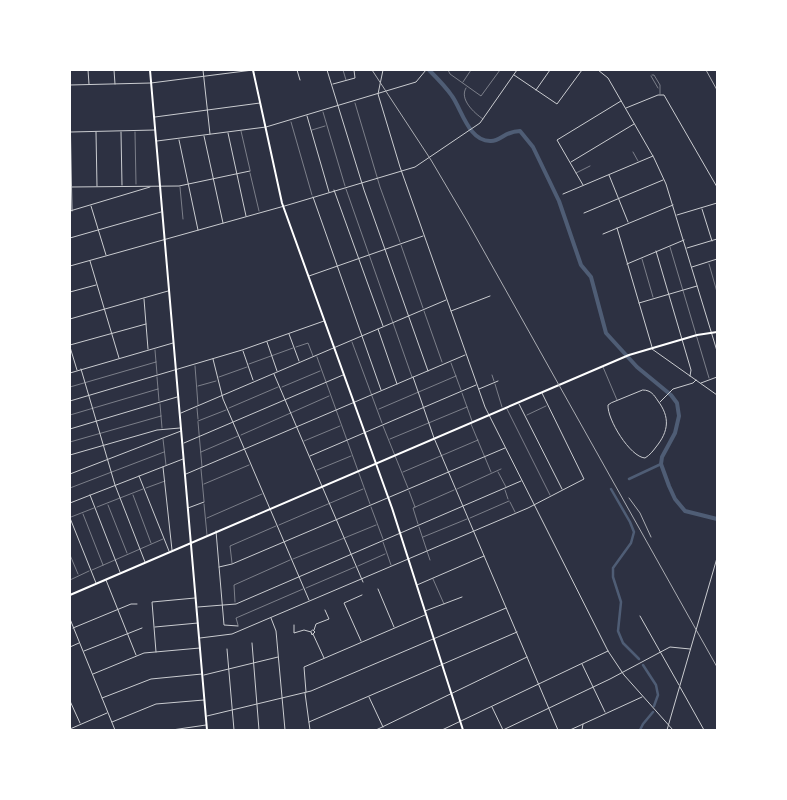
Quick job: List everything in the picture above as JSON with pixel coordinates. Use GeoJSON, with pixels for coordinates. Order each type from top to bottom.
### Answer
{"type":"FeatureCollection","features":[{"type":"Feature","properties":{"kind":"main road"},"geometry":{"type":"LineString","coordinates":[[150,70],[207,730]]}},
{"type":"Feature","properties":{"kind":"main road"},"geometry":{"type":"LineString","coordinates":[[253,70],[283,206],[389,498],[463,730]]}},
{"type":"Feature","properties":{"kind":"main road"},"geometry":{"type":"LineString","coordinates":[[70,593],[621,358],[682,339],[717,332]]}},
{"type":"Feature","properties":{"kind":"street"},"geometry":{"type":"LineString","coordinates":[[88,70],[89,85]]}},
{"type":"Feature","properties":{"kind":"street"},"geometry":{"type":"LineString","coordinates":[[114,70],[116,84]]}},
{"type":"Feature","properties":{"kind":"street"},"geometry":{"type":"LineString","coordinates":[[203,70],[211,135]]}},
{"type":"Feature","properties":{"kind":"street"},"geometry":{"type":"LineString","coordinates":[[70,85],[152,83],[253,70]]}},
{"type":"Feature","properties":{"kind":"street"},"geometry":{"type":"LineString","coordinates":[[297,70],[300,80]]}},
{"type":"Feature","properties":{"kind":"street"},"geometry":{"type":"LineString","coordinates":[[327,70],[361,182],[428,371]]}},
{"type":"Feature","properties":{"kind":"street"},"geometry":{"type":"LineString","coordinates":[[332,85],[356,77],[354,70]]}},
{"type":"Feature","properties":{"kind":"street"},"geometry":{"type":"LineString","coordinates":[[156,142],[266,127],[417,82],[426,70]]}},
{"type":"Feature","properties":{"kind":"street"},"geometry":{"type":"LineString","coordinates":[[70,266],[259,213],[419,165],[477,126],[518,70]]}},
{"type":"Feature","properties":{"kind":"street"},"geometry":{"type":"LineString","coordinates":[[536,90],[550,70]]}},
{"type":"Feature","properties":{"kind":"street"},"geometry":{"type":"LineString","coordinates":[[514,75],[557,104],[582,70]]}},
{"type":"Feature","properties":{"kind":"street"},"geometry":{"type":"LineString","coordinates":[[598,70],[608,78],[653,156],[664,180],[677,215],[717,351]]}},
{"type":"Feature","properties":{"kind":"street"},"geometry":{"type":"LineString","coordinates":[[383,71],[378,94],[401,171],[488,415],[608,651],[622,672],[673,730]]}},
{"type":"Feature","properties":{"kind":"street"},"geometry":{"type":"LineString","coordinates":[[626,108],[660,94],[665,96],[717,187]]}},
{"type":"Feature","properties":{"kind":"street"},"geometry":{"type":"LineString","coordinates":[[583,185],[557,140],[621,101]]}},
{"type":"Feature","properties":{"kind":"street"},"geometry":{"type":"LineString","coordinates":[[154,117],[260,103]]}},
{"type":"Feature","properties":{"kind":"street"},"geometry":{"type":"LineString","coordinates":[[70,108],[71,211],[154,186]]}},
{"type":"Feature","properties":{"kind":"street"},"geometry":{"type":"LineString","coordinates":[[306,115],[329,192]]}},
{"type":"Feature","properties":{"kind":"street"},"geometry":{"type":"LineString","coordinates":[[570,162],[635,124]]}},
{"type":"Feature","properties":{"kind":"street"},"geometry":{"type":"LineString","coordinates":[[70,132],[155,130]]}},
{"type":"Feature","properties":{"kind":"street"},"geometry":{"type":"LineString","coordinates":[[96,131],[96,187]]}},
{"type":"Feature","properties":{"kind":"street"},"geometry":{"type":"LineString","coordinates":[[121,131],[122,186]]}},
{"type":"Feature","properties":{"kind":"street"},"geometry":{"type":"LineString","coordinates":[[228,132],[246,216]]}},
{"type":"Feature","properties":{"kind":"street"},"geometry":{"type":"LineString","coordinates":[[204,136],[223,223]]}},
{"type":"Feature","properties":{"kind":"street"},"geometry":{"type":"LineString","coordinates":[[179,139],[198,230]]}},
{"type":"Feature","properties":{"kind":"street"},"geometry":{"type":"LineString","coordinates":[[563,194],[653,156]]}},
{"type":"Feature","properties":{"kind":"street"},"geometry":{"type":"LineString","coordinates":[[70,187],[179,186],[250,171]]}},
{"type":"Feature","properties":{"kind":"street"},"geometry":{"type":"LineString","coordinates":[[608,174],[629,223]]}},
{"type":"Feature","properties":{"kind":"street"},"geometry":{"type":"LineString","coordinates":[[584,213],[664,180]]}},
{"type":"Feature","properties":{"kind":"street"},"geometry":{"type":"LineString","coordinates":[[334,190],[383,326]]}},
{"type":"Feature","properties":{"kind":"street"},"geometry":{"type":"LineString","coordinates":[[313,197],[381,391]]}},
{"type":"Feature","properties":{"kind":"street"},"geometry":{"type":"LineString","coordinates":[[677,215],[717,203]]}},
{"type":"Feature","properties":{"kind":"street"},"geometry":{"type":"LineString","coordinates":[[603,234],[673,204]]}},
{"type":"Feature","properties":{"kind":"street"},"geometry":{"type":"LineString","coordinates":[[91,205],[106,256]]}},
{"type":"Feature","properties":{"kind":"street"},"geometry":{"type":"LineString","coordinates":[[702,208],[712,241]]}},
{"type":"Feature","properties":{"kind":"street"},"geometry":{"type":"LineString","coordinates":[[70,238],[162,212]]}},
{"type":"Feature","properties":{"kind":"street"},"geometry":{"type":"LineString","coordinates":[[618,228],[652,348],[717,395]]}},
{"type":"Feature","properties":{"kind":"street"},"geometry":{"type":"LineString","coordinates":[[308,276],[424,236]]}},
{"type":"Feature","properties":{"kind":"street"},"geometry":{"type":"LineString","coordinates":[[686,248],[717,239]]}},
{"type":"Feature","properties":{"kind":"street"},"geometry":{"type":"LineString","coordinates":[[627,264],[684,240]]}},
{"type":"Feature","properties":{"kind":"street"},"geometry":{"type":"LineString","coordinates":[[656,251],[691,370],[690,376]]}},
{"type":"Feature","properties":{"kind":"street"},"geometry":{"type":"LineString","coordinates":[[692,267],[717,259]]}},
{"type":"Feature","properties":{"kind":"street"},"geometry":{"type":"LineString","coordinates":[[90,260],[119,358]]}},
{"type":"Feature","properties":{"kind":"street"},"geometry":{"type":"LineString","coordinates":[[70,292],[96,285]]}},
{"type":"Feature","properties":{"kind":"street"},"geometry":{"type":"LineString","coordinates":[[639,303],[698,286]]}},
{"type":"Feature","properties":{"kind":"street"},"geometry":{"type":"LineString","coordinates":[[70,319],[169,291]]}},
{"type":"Feature","properties":{"kind":"street"},"geometry":{"type":"LineString","coordinates":[[450,311],[490,296]]}},
{"type":"Feature","properties":{"kind":"street"},"geometry":{"type":"LineString","coordinates":[[144,298],[148,350]]}},
{"type":"Feature","properties":{"kind":"street"},"geometry":{"type":"LineString","coordinates":[[180,414],[446,299]]}},
{"type":"Feature","properties":{"kind":"street"},"geometry":{"type":"LineString","coordinates":[[70,401],[242,350],[324,321]]}},
{"type":"Feature","properties":{"kind":"street"},"geometry":{"type":"LineString","coordinates":[[77,370],[70,346],[146,324]]}},
{"type":"Feature","properties":{"kind":"street"},"geometry":{"type":"LineString","coordinates":[[377,329],[397,384]]}},
{"type":"Feature","properties":{"kind":"street"},"geometry":{"type":"LineString","coordinates":[[289,334],[299,362]]}},
{"type":"Feature","properties":{"kind":"street"},"geometry":{"type":"LineString","coordinates":[[70,373],[173,342]]}},
{"type":"Feature","properties":{"kind":"street"},"geometry":{"type":"LineString","coordinates":[[266,342],[277,371]]}},
{"type":"Feature","properties":{"kind":"street"},"geometry":{"type":"LineString","coordinates":[[242,350],[254,382]]}},
{"type":"Feature","properties":{"kind":"street"},"geometry":{"type":"LineString","coordinates":[[185,474],[466,355]]}},
{"type":"Feature","properties":{"kind":"street"},"geometry":{"type":"LineString","coordinates":[[213,359],[227,409],[310,601]]}},
{"type":"Feature","properties":{"kind":"street"},"geometry":{"type":"LineString","coordinates":[[81,370],[115,485],[145,562]]}},
{"type":"Feature","properties":{"kind":"street"},"geometry":{"type":"LineString","coordinates":[[274,373],[363,582]]}},
{"type":"Feature","properties":{"kind":"street"},"geometry":{"type":"LineString","coordinates":[[182,444],[344,375]]}},
{"type":"Feature","properties":{"kind":"street"},"geometry":{"type":"LineString","coordinates":[[412,377],[434,438],[558,730]]}},
{"type":"Feature","properties":{"kind":"street"},"geometry":{"type":"LineString","coordinates":[[700,383],[717,377]]}},
{"type":"Feature","properties":{"kind":"street"},"geometry":{"type":"LineString","coordinates":[[659,402],[674,389],[693,384],[696,380]]}},
{"type":"Feature","properties":{"kind":"street"},"geometry":{"type":"LineString","coordinates":[[479,389],[498,381]]}},
{"type":"Feature","properties":{"kind":"street"},"geometry":{"type":"LineString","coordinates":[[309,456],[477,385]]}},
{"type":"Feature","properties":{"kind":"street"},"geometry":{"type":"LineString","coordinates":[[646,390],[659,402],[666,416],[666,431],[649,456],[642,458],[637,456],[609,417],[608,405],[617,400],[646,390]]}},
{"type":"Feature","properties":{"kind":"street"},"geometry":{"type":"LineString","coordinates":[[200,638],[229,635],[240,631],[516,513],[585,478],[541,392]]}},
{"type":"Feature","properties":{"kind":"street"},"geometry":{"type":"LineString","coordinates":[[70,429],[178,397]]}},
{"type":"Feature","properties":{"kind":"street"},"geometry":{"type":"LineString","coordinates":[[518,402],[562,490]]}},
{"type":"Feature","properties":{"kind":"street"},"geometry":{"type":"LineString","coordinates":[[70,456],[162,429],[181,428]]}},
{"type":"Feature","properties":{"kind":"street"},"geometry":{"type":"LineString","coordinates":[[70,474],[181,432]]}},
{"type":"Feature","properties":{"kind":"street"},"geometry":{"type":"LineString","coordinates":[[219,567],[232,564],[504,448]]}},
{"type":"Feature","properties":{"kind":"street"},"geometry":{"type":"LineString","coordinates":[[70,503],[184,459]]}},
{"type":"Feature","properties":{"kind":"street"},"geometry":{"type":"LineString","coordinates":[[164,466],[171,551]]}},
{"type":"Feature","properties":{"kind":"street"},"geometry":{"type":"LineString","coordinates":[[139,476],[171,551]]}},
{"type":"Feature","properties":{"kind":"street"},"geometry":{"type":"LineString","coordinates":[[197,608],[235,604],[521,481]]}},
{"type":"Feature","properties":{"kind":"street"},"geometry":{"type":"LineString","coordinates":[[90,495],[120,573]]}},
{"type":"Feature","properties":{"kind":"street"},"geometry":{"type":"LineString","coordinates":[[188,508],[204,502]]}},
{"type":"Feature","properties":{"kind":"street"},"geometry":{"type":"LineString","coordinates":[[70,518],[96,583]]}},
{"type":"Feature","properties":{"kind":"street"},"geometry":{"type":"LineString","coordinates":[[216,531],[224,625],[238,626]]}},
{"type":"Feature","properties":{"kind":"street"},"geometry":{"type":"LineString","coordinates":[[165,540],[170,541]]}},
{"type":"Feature","properties":{"kind":"street"},"geometry":{"type":"LineString","coordinates":[[417,585],[484,555]]}},
{"type":"Feature","properties":{"kind":"street"},"geometry":{"type":"LineString","coordinates":[[667,730],[717,558]]}},
{"type":"Feature","properties":{"kind":"street"},"geometry":{"type":"LineString","coordinates":[[106,579],[137,657]]}},
{"type":"Feature","properties":{"kind":"street"},"geometry":{"type":"LineString","coordinates":[[378,589],[394,628]]}},
{"type":"Feature","properties":{"kind":"street"},"geometry":{"type":"LineString","coordinates":[[361,642],[344,603],[362,595]]}},
{"type":"Feature","properties":{"kind":"street"},"geometry":{"type":"LineString","coordinates":[[310,730],[304,667],[462,597]]}},
{"type":"Feature","properties":{"kind":"street"},"geometry":{"type":"LineString","coordinates":[[156,652],[152,602],[196,598]]}},
{"type":"Feature","properties":{"kind":"street"},"geometry":{"type":"LineString","coordinates":[[73,628],[137,604]]}},
{"type":"Feature","properties":{"kind":"street"},"geometry":{"type":"LineString","coordinates":[[206,716],[305,693],[506,608]]}},
{"type":"Feature","properties":{"kind":"street"},"geometry":{"type":"LineString","coordinates":[[324,658],[314,630],[316,624],[329,619],[325,610]]}},
{"type":"Feature","properties":{"kind":"street"},"geometry":{"type":"LineString","coordinates":[[640,616],[704,730]]}},
{"type":"Feature","properties":{"kind":"street"},"geometry":{"type":"LineString","coordinates":[[271,617],[276,631],[285,730]]}},
{"type":"Feature","properties":{"kind":"street"},"geometry":{"type":"LineString","coordinates":[[70,619],[114,730]]}},
{"type":"Feature","properties":{"kind":"street"},"geometry":{"type":"LineString","coordinates":[[154,627],[198,623]]}},
{"type":"Feature","properties":{"kind":"street"},"geometry":{"type":"LineString","coordinates":[[294,625],[294,634],[304,630],[314,634]]}},
{"type":"Feature","properties":{"kind":"street"},"geometry":{"type":"LineString","coordinates":[[83,651],[142,628]]}},
{"type":"Feature","properties":{"kind":"street"},"geometry":{"type":"LineString","coordinates":[[310,632],[314,630]]}},
{"type":"Feature","properties":{"kind":"street"},"geometry":{"type":"LineString","coordinates":[[309,722],[517,632]]}},
{"type":"Feature","properties":{"kind":"street"},"geometry":{"type":"LineString","coordinates":[[70,647],[80,643]]}},
{"type":"Feature","properties":{"kind":"street"},"geometry":{"type":"LineString","coordinates":[[252,643],[259,730]]}},
{"type":"Feature","properties":{"kind":"street"},"geometry":{"type":"LineString","coordinates":[[492,706],[503,730],[673,646],[690,649]]}},
{"type":"Feature","properties":{"kind":"street"},"geometry":{"type":"LineString","coordinates":[[92,675],[144,654],[200,648]]}},
{"type":"Feature","properties":{"kind":"street"},"geometry":{"type":"LineString","coordinates":[[227,649],[234,730]]}},
{"type":"Feature","properties":{"kind":"street"},"geometry":{"type":"LineString","coordinates":[[442,730],[608,651]]}},
{"type":"Feature","properties":{"kind":"street"},"geometry":{"type":"LineString","coordinates":[[102,698],[150,679],[202,674],[278,657]]}},
{"type":"Feature","properties":{"kind":"street"},"geometry":{"type":"LineString","coordinates":[[376,730],[527,657]]}},
{"type":"Feature","properties":{"kind":"street"},"geometry":{"type":"LineString","coordinates":[[582,663],[606,712]]}},
{"type":"Feature","properties":{"kind":"street"},"geometry":{"type":"LineString","coordinates":[[369,696],[383,726]]}},
{"type":"Feature","properties":{"kind":"street"},"geometry":{"type":"LineString","coordinates":[[570,730],[606,712],[643,697]]}},
{"type":"Feature","properties":{"kind":"street"},"geometry":{"type":"LineString","coordinates":[[111,722],[156,704],[205,700]]}},
{"type":"Feature","properties":{"kind":"street"},"geometry":{"type":"LineString","coordinates":[[70,701],[80,724]]}},
{"type":"Feature","properties":{"kind":"street"},"geometry":{"type":"LineString","coordinates":[[70,729],[107,712]]}},
{"type":"Feature","properties":{"kind":"street"},"geometry":{"type":"LineString","coordinates":[[582,730],[583,724]]}},
{"type":"Feature","properties":{"kind":"street"},"geometry":{"type":"LineString","coordinates":[[172,730],[207,725]]}},
{"type":"Feature","properties":{"kind":"lane"},"geometry":{"type":"LineString","coordinates":[[343,70],[346,80]]}},
{"type":"Feature","properties":{"kind":"lane"},"geometry":{"type":"LineString","coordinates":[[448,70],[450,74],[481,96],[500,70]]}},
{"type":"Feature","properties":{"kind":"lane"},"geometry":{"type":"LineString","coordinates":[[462,83],[471,70]]}},
{"type":"Feature","properties":{"kind":"lane"},"geometry":{"type":"LineString","coordinates":[[659,89],[651,77],[652,74],[660,85],[660,94]]}},
{"type":"Feature","properties":{"kind":"lane"},"geometry":{"type":"LineString","coordinates":[[467,87],[464,97],[474,112],[483,119]]}},
{"type":"Feature","properties":{"kind":"lane"},"geometry":{"type":"LineString","coordinates":[[354,101],[377,178],[443,364]]}},
{"type":"Feature","properties":{"kind":"lane"},"geometry":{"type":"LineString","coordinates":[[322,111],[345,187],[412,377]]}},
{"type":"Feature","properties":{"kind":"lane"},"geometry":{"type":"LineString","coordinates":[[290,120],[313,197]]}},
{"type":"Feature","properties":{"kind":"lane"},"geometry":{"type":"LineString","coordinates":[[311,130],[327,126]]}},
{"type":"Feature","properties":{"kind":"lane"},"geometry":{"type":"LineString","coordinates":[[135,131],[136,186]]}},
{"type":"Feature","properties":{"kind":"lane"},"geometry":{"type":"LineString","coordinates":[[241,131],[259,213]]}},
{"type":"Feature","properties":{"kind":"lane"},"geometry":{"type":"LineString","coordinates":[[633,152],[638,162]]}},
{"type":"Feature","properties":{"kind":"lane"},"geometry":{"type":"LineString","coordinates":[[576,173],[590,166]]}},
{"type":"Feature","properties":{"kind":"lane"},"geometry":{"type":"LineString","coordinates":[[179,186],[183,219]]}},
{"type":"Feature","properties":{"kind":"lane"},"geometry":{"type":"LineString","coordinates":[[670,246],[710,380]]}},
{"type":"Feature","properties":{"kind":"lane"},"geometry":{"type":"LineString","coordinates":[[642,258],[654,298]]}},
{"type":"Feature","properties":{"kind":"lane"},"geometry":{"type":"LineString","coordinates":[[708,262],[717,292]]}},
{"type":"Feature","properties":{"kind":"lane"},"geometry":{"type":"LineString","coordinates":[[351,340],[408,489],[430,560]]}},
{"type":"Feature","properties":{"kind":"lane"},"geometry":{"type":"LineString","coordinates":[[217,378],[308,343],[313,356]]}},
{"type":"Feature","properties":{"kind":"lane"},"geometry":{"type":"LineString","coordinates":[[154,348],[162,429]]}},
{"type":"Feature","properties":{"kind":"lane"},"geometry":{"type":"LineString","coordinates":[[316,355],[378,524],[391,566]]}},
{"type":"Feature","properties":{"kind":"lane"},"geometry":{"type":"LineString","coordinates":[[450,361],[471,422],[492,473]]}},
{"type":"Feature","properties":{"kind":"lane"},"geometry":{"type":"LineString","coordinates":[[70,387],[156,362]]}},
{"type":"Feature","properties":{"kind":"lane"},"geometry":{"type":"LineString","coordinates":[[195,364],[207,535]]}},
{"type":"Feature","properties":{"kind":"lane"},"geometry":{"type":"LineString","coordinates":[[602,366],[617,400]]}},
{"type":"Feature","properties":{"kind":"lane"},"geometry":{"type":"LineString","coordinates":[[198,421],[322,370]]}},
{"type":"Feature","properties":{"kind":"lane"},"geometry":{"type":"LineString","coordinates":[[492,375],[504,408],[550,496]]}},
{"type":"Feature","properties":{"kind":"lane"},"geometry":{"type":"LineString","coordinates":[[378,410],[456,376]]}},
{"type":"Feature","properties":{"kind":"lane"},"geometry":{"type":"LineString","coordinates":[[197,386],[218,381]]}},
{"type":"Feature","properties":{"kind":"lane"},"geometry":{"type":"LineString","coordinates":[[70,415],[158,389]]}},
{"type":"Feature","properties":{"kind":"lane"},"geometry":{"type":"LineString","coordinates":[[201,452],[331,396]]}},
{"type":"Feature","properties":{"kind":"lane"},"geometry":{"type":"LineString","coordinates":[[525,416],[548,405]]}},
{"type":"Feature","properties":{"kind":"lane"},"geometry":{"type":"LineString","coordinates":[[388,440],[467,407]]}},
{"type":"Feature","properties":{"kind":"lane"},"geometry":{"type":"LineString","coordinates":[[70,442],[161,416]]}},
{"type":"Feature","properties":{"kind":"lane"},"geometry":{"type":"LineString","coordinates":[[303,442],[341,426]]}},
{"type":"Feature","properties":{"kind":"lane"},"geometry":{"type":"LineString","coordinates":[[163,438],[164,466]]}},
{"type":"Feature","properties":{"kind":"lane"},"geometry":{"type":"LineString","coordinates":[[402,473],[478,440]]}},
{"type":"Feature","properties":{"kind":"lane"},"geometry":{"type":"LineString","coordinates":[[70,488],[164,452]]}},
{"type":"Feature","properties":{"kind":"lane"},"geometry":{"type":"LineString","coordinates":[[316,471],[352,455]]}},
{"type":"Feature","properties":{"kind":"lane"},"geometry":{"type":"LineString","coordinates":[[202,484],[250,464]]}},
{"type":"Feature","properties":{"kind":"lane"},"geometry":{"type":"LineString","coordinates":[[414,507],[501,469]]}},
{"type":"Feature","properties":{"kind":"lane"},"geometry":{"type":"LineString","coordinates":[[498,471],[516,513]]}},
{"type":"Feature","properties":{"kind":"lane"},"geometry":{"type":"LineString","coordinates":[[70,518],[165,481]]}},
{"type":"Feature","properties":{"kind":"lane"},"geometry":{"type":"LineString","coordinates":[[232,564],[230,546],[365,489]]}},
{"type":"Feature","properties":{"kind":"lane"},"geometry":{"type":"LineString","coordinates":[[132,494],[152,544]]}},
{"type":"Feature","properties":{"kind":"lane"},"geometry":{"type":"LineString","coordinates":[[205,518],[263,494]]}},
{"type":"Feature","properties":{"kind":"lane"},"geometry":{"type":"LineString","coordinates":[[422,538],[509,500]]}},
{"type":"Feature","properties":{"kind":"lane"},"geometry":{"type":"LineString","coordinates":[[107,503],[128,554]]}},
{"type":"Feature","properties":{"kind":"lane"},"geometry":{"type":"LineString","coordinates":[[82,513],[103,565]]}},
{"type":"Feature","properties":{"kind":"lane"},"geometry":{"type":"LineString","coordinates":[[235,604],[234,585],[378,524]]}},
{"type":"Feature","properties":{"kind":"lane"},"geometry":{"type":"LineString","coordinates":[[70,580],[165,540]]}},
{"type":"Feature","properties":{"kind":"lane"},"geometry":{"type":"LineString","coordinates":[[240,631],[236,618],[387,554]]}},
{"type":"Feature","properties":{"kind":"lane"},"geometry":{"type":"LineString","coordinates":[[70,555],[78,576]]}},
{"type":"Feature","properties":{"kind":"lane"},"geometry":{"type":"LineString","coordinates":[[433,578],[444,604]]}},
{"type":"Feature","properties":{"kind":"waterway"},"geometry":{"type":"LineString","coordinates":[[429,70],[450,93],[467,124],[477,136],[483,140],[495,141],[515,131],[520,131],[533,147],[559,201],[581,265],[591,277],[606,333],[637,367],[671,395],[677,403],[679,416],[675,433],[662,457],[661,464],[675,499],[685,511],[717,519]]}},
{"type":"Feature","properties":{"kind":"waterway"},"geometry":{"type":"LineString","coordinates":[[629,479],[661,464]]}},
{"type":"Feature","properties":{"kind":"waterway"},"geometry":{"type":"LineString","coordinates":[[611,489],[634,532],[631,543],[613,568],[613,577],[621,602],[618,631],[623,643],[639,659]]}},
{"type":"Feature","properties":{"kind":"waterway"},"geometry":{"type":"LineString","coordinates":[[643,665],[656,685],[658,695],[654,706]]}},
{"type":"Feature","properties":{"kind":"waterway"},"geometry":{"type":"LineString","coordinates":[[640,730],[653,712]]}},
{"type":"Feature","properties":{"kind":"railway"},"geometry":{"type":"LineString","coordinates":[[372,70],[431,160],[467,221],[717,667]]}},
{"type":"Feature","properties":{"kind":"railway"},"geometry":{"type":"LineString","coordinates":[[706,70],[717,90]]}},
{"type":"Feature","properties":{"kind":"railway"},"geometry":{"type":"LineString","coordinates":[[629,498],[640,513],[651,537]]}}]}
